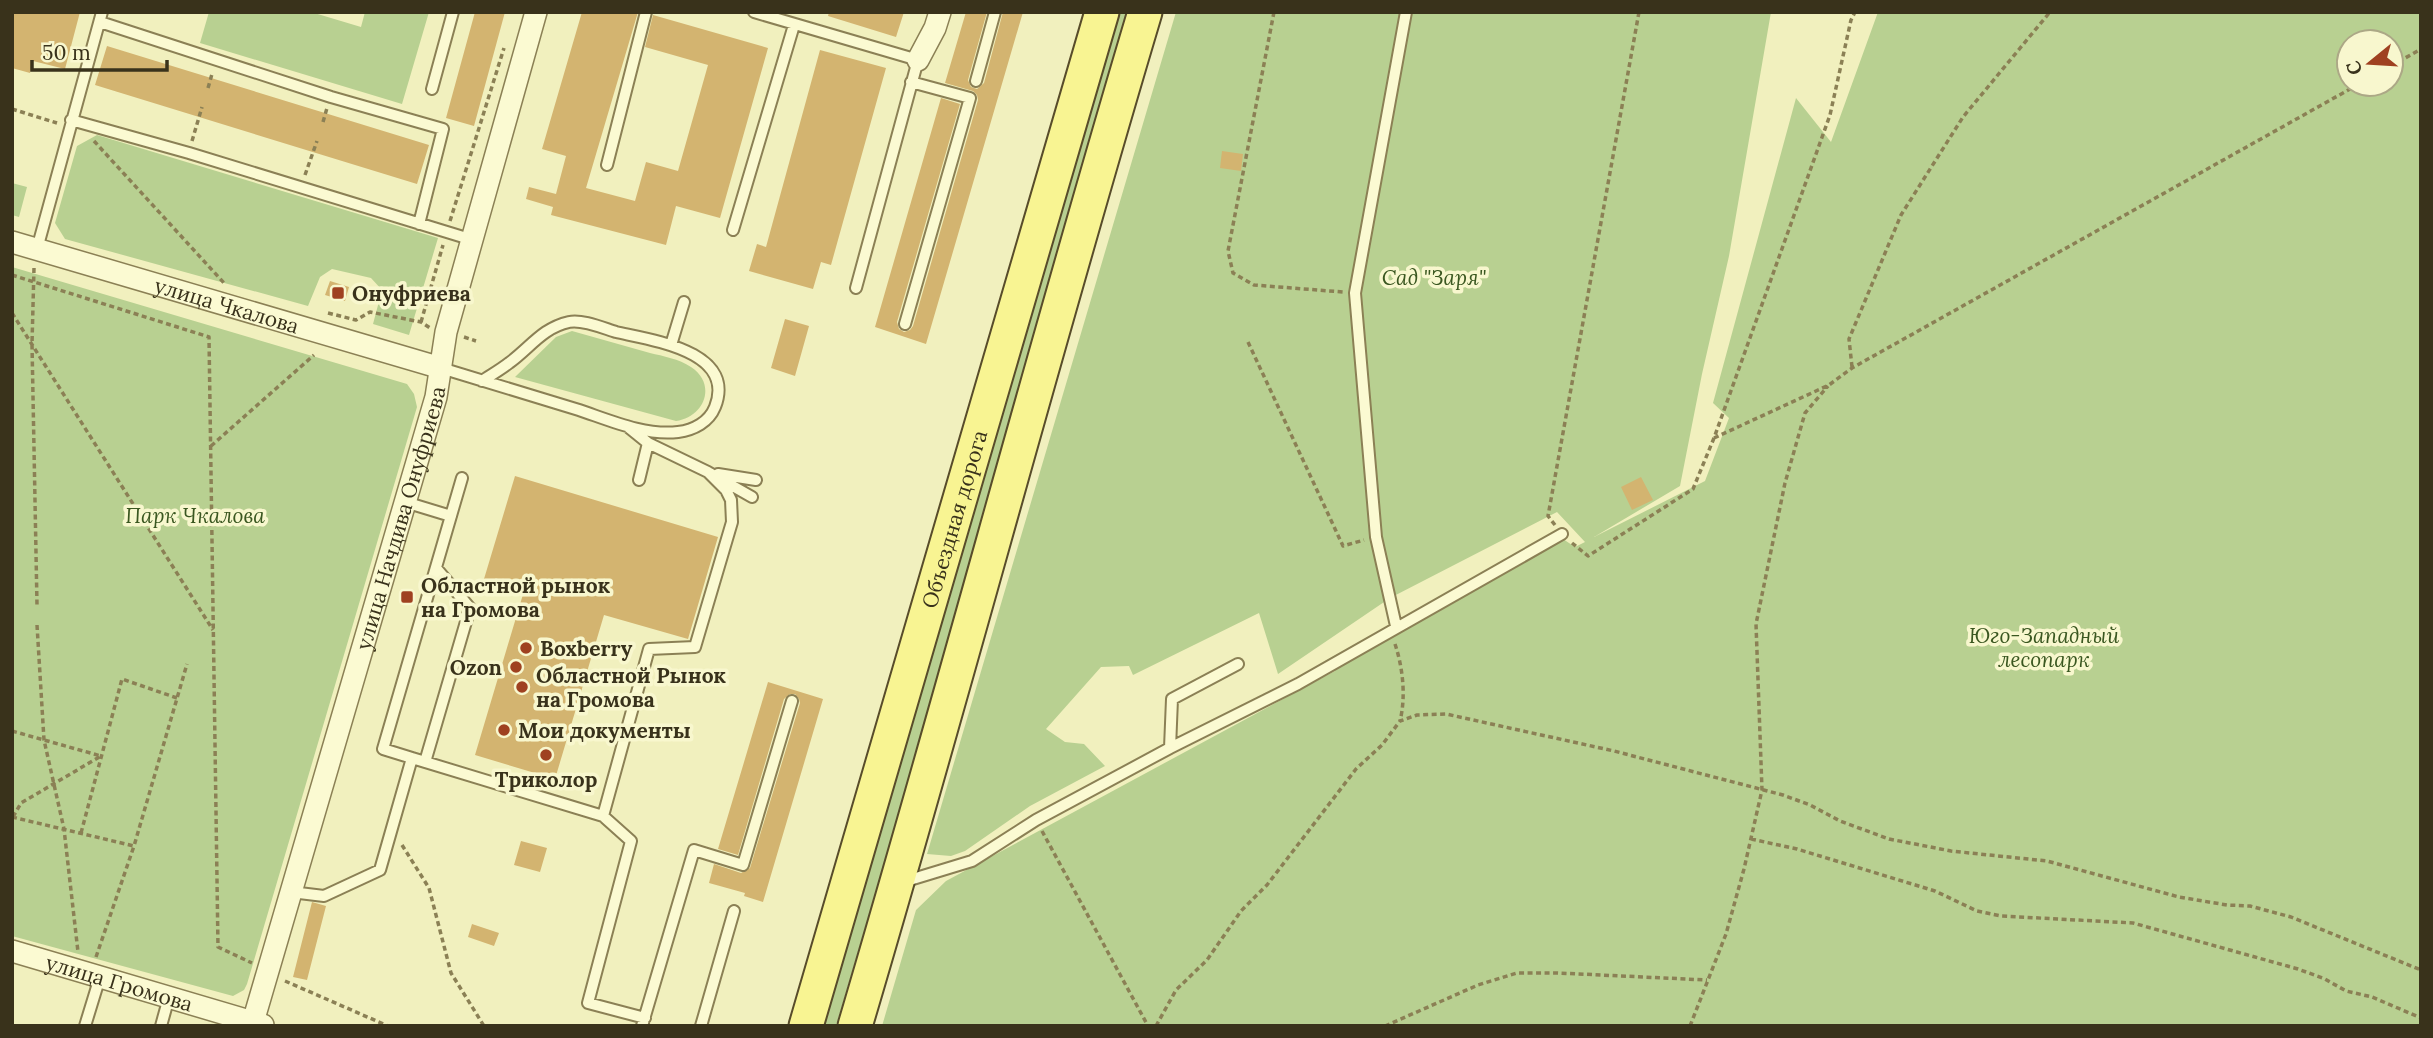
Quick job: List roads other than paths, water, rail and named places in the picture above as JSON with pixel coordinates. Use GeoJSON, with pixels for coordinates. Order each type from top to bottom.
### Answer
{"type":"FeatureCollection","features":[{"type":"Feature","properties":{"kind":"main road","name":"Объездная дорога"},"geometry":{"type":"LineString","coordinates":[[806,1026],[1102,12]]}},
{"type":"Feature","properties":{"kind":"main road","name":"Объездная дорога"},"geometry":{"type":"LineString","coordinates":[[855,1026],[1077,238],[1144,12]]}},
{"type":"Feature","properties":{"kind":"street","name":"улица Начдива Онуфриева"},"geometry":{"type":"LineString","coordinates":[[259,1024],[291,892],[436,397],[446,332],[536,12]]}},
{"type":"Feature","properties":{"kind":"street"},"geometry":{"type":"LineString","coordinates":[[918,60],[935,28],[940,12]]}},
{"type":"Feature","properties":{"kind":"street","name":"улица Чкалова"},"geometry":{"type":"LineString","coordinates":[[12,242],[441,368]]}},
{"type":"Feature","properties":{"kind":"street","name":"улица Громова"},"geometry":{"type":"LineString","coordinates":[[12,951],[259,1024]]}},
{"type":"Feature","properties":{"kind":"lane"},"geometry":{"type":"LineString","coordinates":[[432,89],[453,12]]}},
{"type":"Feature","properties":{"kind":"lane"},"geometry":{"type":"LineString","coordinates":[[607,165],[646,12]]}},
{"type":"Feature","properties":{"kind":"lane"},"geometry":{"type":"LineString","coordinates":[[754,12],[918,60],[856,288]]}},
{"type":"Feature","properties":{"kind":"lane"},"geometry":{"type":"LineString","coordinates":[[976,81],[995,12]]}},
{"type":"Feature","properties":{"kind":"lane"},"geometry":{"type":"LineString","coordinates":[[1396,626],[1376,537],[1355,293],[1406,12]]}},
{"type":"Feature","properties":{"kind":"lane"},"geometry":{"type":"LineString","coordinates":[[37,249],[68,124],[101,17],[331,97],[443,130],[419,224]]}},
{"type":"Feature","properties":{"kind":"lane"},"geometry":{"type":"LineString","coordinates":[[733,230],[794,25]]}},
{"type":"Feature","properties":{"kind":"lane"},"geometry":{"type":"LineString","coordinates":[[905,324],[971,98],[911,82]]}},
{"type":"Feature","properties":{"kind":"lane"},"geometry":{"type":"LineString","coordinates":[[68,124],[189,153],[473,240]]}},
{"type":"Feature","properties":{"kind":"lane"},"geometry":{"type":"LineString","coordinates":[[671,345],[684,302]]}},
{"type":"Feature","properties":{"kind":"lane"},"geometry":{"type":"LineString","coordinates":[[441,368],[482,381],[625,425],[653,431],[678,432],[697,426],[711,416],[718,400],[718,384],[709,365],[696,354],[671,345],[572,321],[543,332],[510,363],[482,381]]}},
{"type":"Feature","properties":{"kind":"lane"},"geometry":{"type":"LineString","coordinates":[[625,425],[648,443],[752,497]]}},
{"type":"Feature","properties":{"kind":"lane"},"geometry":{"type":"LineString","coordinates":[[639,480],[648,443]]}},
{"type":"Feature","properties":{"kind":"lane"},"geometry":{"type":"LineString","coordinates":[[708,472],[756,480]]}},
{"type":"Feature","properties":{"kind":"lane"},"geometry":{"type":"LineString","coordinates":[[603,816],[649,649],[695,647],[732,522],[731,500],[708,472]]}},
{"type":"Feature","properties":{"kind":"lane"},"geometry":{"type":"LineString","coordinates":[[462,478],[383,749],[603,816],[631,841],[588,1003],[643,1022],[694,850],[743,865],[792,701]]}},
{"type":"Feature","properties":{"kind":"lane"},"geometry":{"type":"LineString","coordinates":[[405,502],[451,516]]}},
{"type":"Feature","properties":{"kind":"lane"},"geometry":{"type":"LineString","coordinates":[[897,884],[972,861],[1036,820],[1298,684],[1562,534]]}},
{"type":"Feature","properties":{"kind":"lane"},"geometry":{"type":"LineString","coordinates":[[425,762],[470,608],[436,568]]}},
{"type":"Feature","properties":{"kind":"lane"},"geometry":{"type":"LineString","coordinates":[[1171,748],[1172,699],[1238,664]]}},
{"type":"Feature","properties":{"kind":"lane"},"geometry":{"type":"LineString","coordinates":[[291,892],[324,897],[380,870],[412,758]]}},
{"type":"Feature","properties":{"kind":"lane"},"geometry":{"type":"LineString","coordinates":[[701,1026],[734,911]]}},
{"type":"Feature","properties":{"kind":"lane"},"geometry":{"type":"LineString","coordinates":[[85,1026],[100,977]]}},
{"type":"Feature","properties":{"kind":"lane"},"geometry":{"type":"LineString","coordinates":[[161,1026],[169,997]]}},
{"type":"Feature","properties":{"kind":"place","name":"Онуфриева"},"geometry":{"type":"Point","coordinates":[338,293]}},
{"type":"Feature","properties":{"kind":"place","name":"Областной рынок на Громова"},"geometry":{"type":"Point","coordinates":[407,597]}},
{"type":"Feature","properties":{"kind":"place","name":"Boxberry"},"geometry":{"type":"Point","coordinates":[526,648]}},
{"type":"Feature","properties":{"kind":"place","name":"Ozon"},"geometry":{"type":"Point","coordinates":[516,667]}},
{"type":"Feature","properties":{"kind":"place","name":"Областной Рынок на Громова"},"geometry":{"type":"Point","coordinates":[522,687]}},
{"type":"Feature","properties":{"kind":"place","name":"Мои документы"},"geometry":{"type":"Point","coordinates":[504,730]}},
{"type":"Feature","properties":{"kind":"place","name":"Триколор"},"geometry":{"type":"Point","coordinates":[546,755]}},
{"type":"Feature","properties":{"kind":"park label","name":"Сад \"Заря\""},"geometry":{"type":"Point","coordinates":[1434,277]}},
{"type":"Feature","properties":{"kind":"park label","name":"Парк Чкалова"},"geometry":{"type":"Point","coordinates":[195,515]}},
{"type":"Feature","properties":{"kind":"park label","name":"Юго-Западный лесопарк"},"geometry":{"type":"Point","coordinates":[2044,647]}}]}
